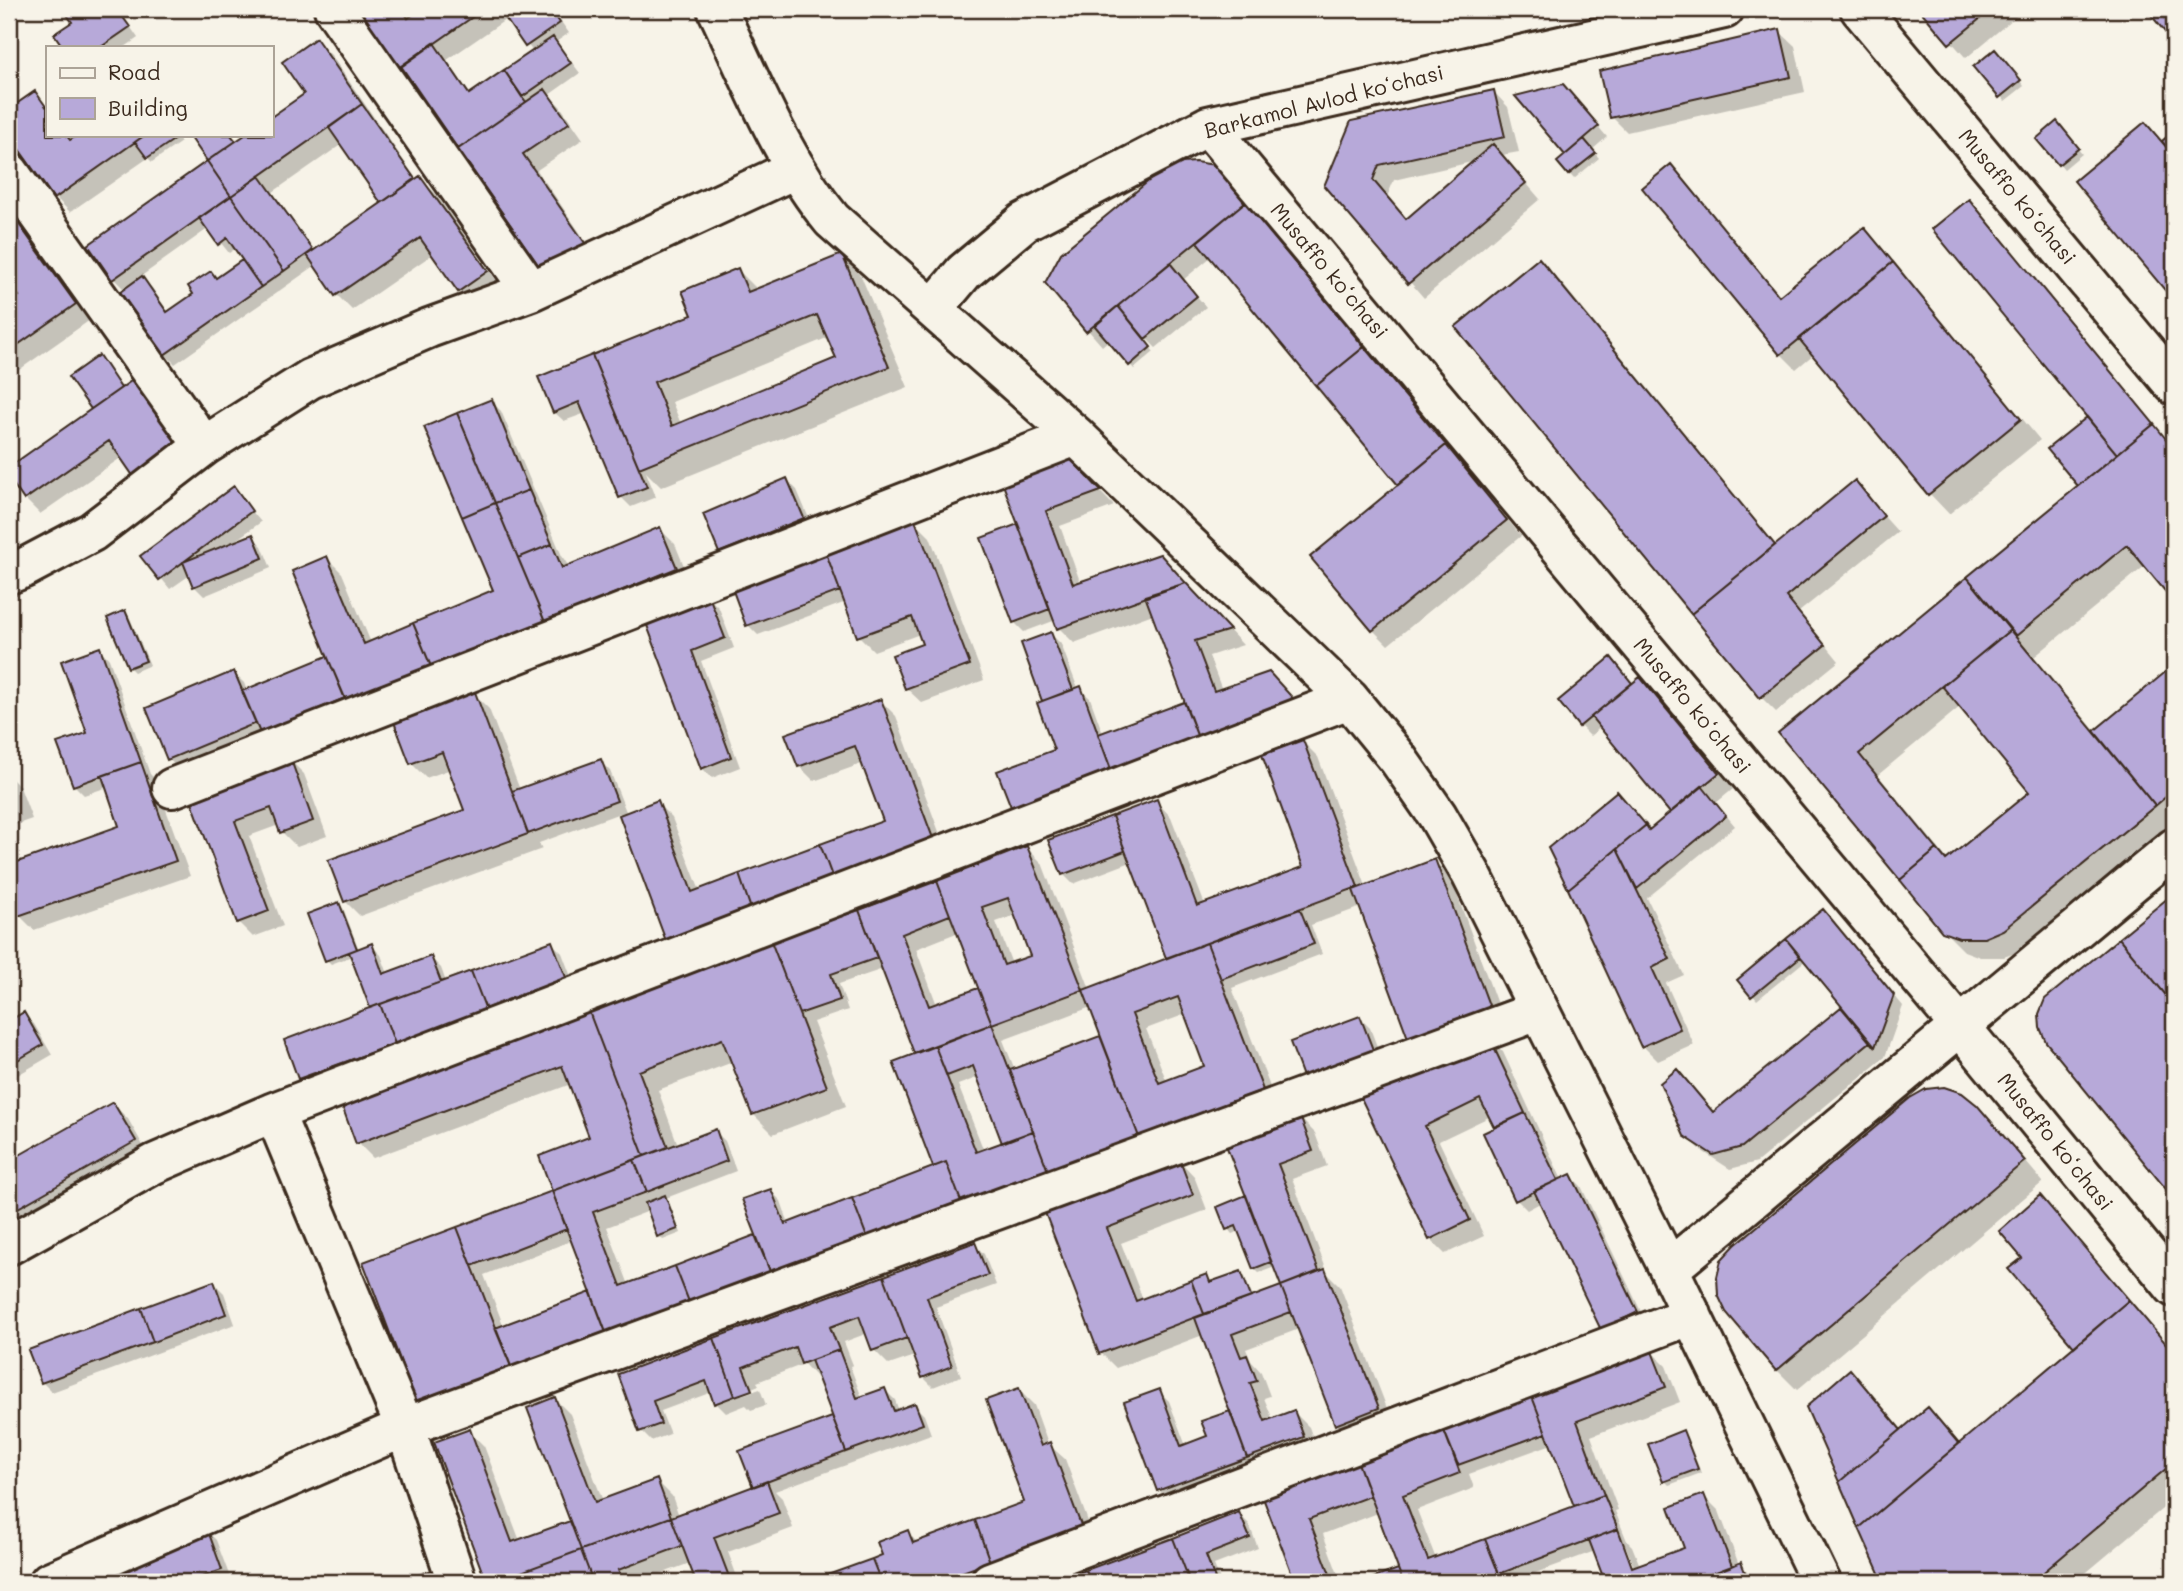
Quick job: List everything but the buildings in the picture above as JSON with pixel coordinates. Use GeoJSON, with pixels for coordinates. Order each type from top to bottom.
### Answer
{"type":"FeatureCollection","features":[{"type":"Feature","properties":{"kind":"street"},"geometry":{"type":"LineString","coordinates":[[334,9],[531,291]]}},
{"type":"Feature","properties":{"kind":"street"},"geometry":{"type":"LineString","coordinates":[[716,9],[794,169],[832,220],[1076,436],[1349,699],[1398,759],[1437,815],[1471,874],[1692,1315],[1821,1582]]}},
{"type":"Feature","properties":{"kind":"street","name":"Barkamol Avlod koʻchasi"},"geometry":{"type":"LineString","coordinates":[[933,309],[964,272],[1024,222],[1208,126],[1724,9]]}},
{"type":"Feature","properties":{"kind":"street","name":"Musaffo koʻchasi"},"geometry":{"type":"LineString","coordinates":[[1860,9],[2174,385]]}},
{"type":"Feature","properties":{"kind":"street","name":"Musaffo koʻchasi"},"geometry":{"type":"LineString","coordinates":[[1208,126],[1960,1026],[2174,1287]]}},
{"type":"Feature","properties":{"kind":"street"},"geometry":{"type":"LineString","coordinates":[[9,574],[92,532],[204,446],[310,379],[429,328],[531,291],[794,169]]}},
{"type":"Feature","properties":{"kind":"street"},"geometry":{"type":"LineString","coordinates":[[9,172],[204,446]]}},
{"type":"Feature","properties":{"kind":"street"},"geometry":{"type":"LineString","coordinates":[[172,788],[1076,436]]}},
{"type":"Feature","properties":{"kind":"street"},"geometry":{"type":"LineString","coordinates":[[9,1245],[154,1164],[274,1112],[1349,699]]}},
{"type":"Feature","properties":{"kind":"street"},"geometry":{"type":"LineString","coordinates":[[1669,1269],[2174,848]]}},
{"type":"Feature","properties":{"kind":"street"},"geometry":{"type":"LineString","coordinates":[[50,1582],[405,1427],[1538,1011]]}},
{"type":"Feature","properties":{"kind":"street"},"geometry":{"type":"LineString","coordinates":[[274,1112],[405,1427],[457,1582]]}},
{"type":"Feature","properties":{"kind":"street"},"geometry":{"type":"LineString","coordinates":[[990,1582],[1692,1315]]}}]}
